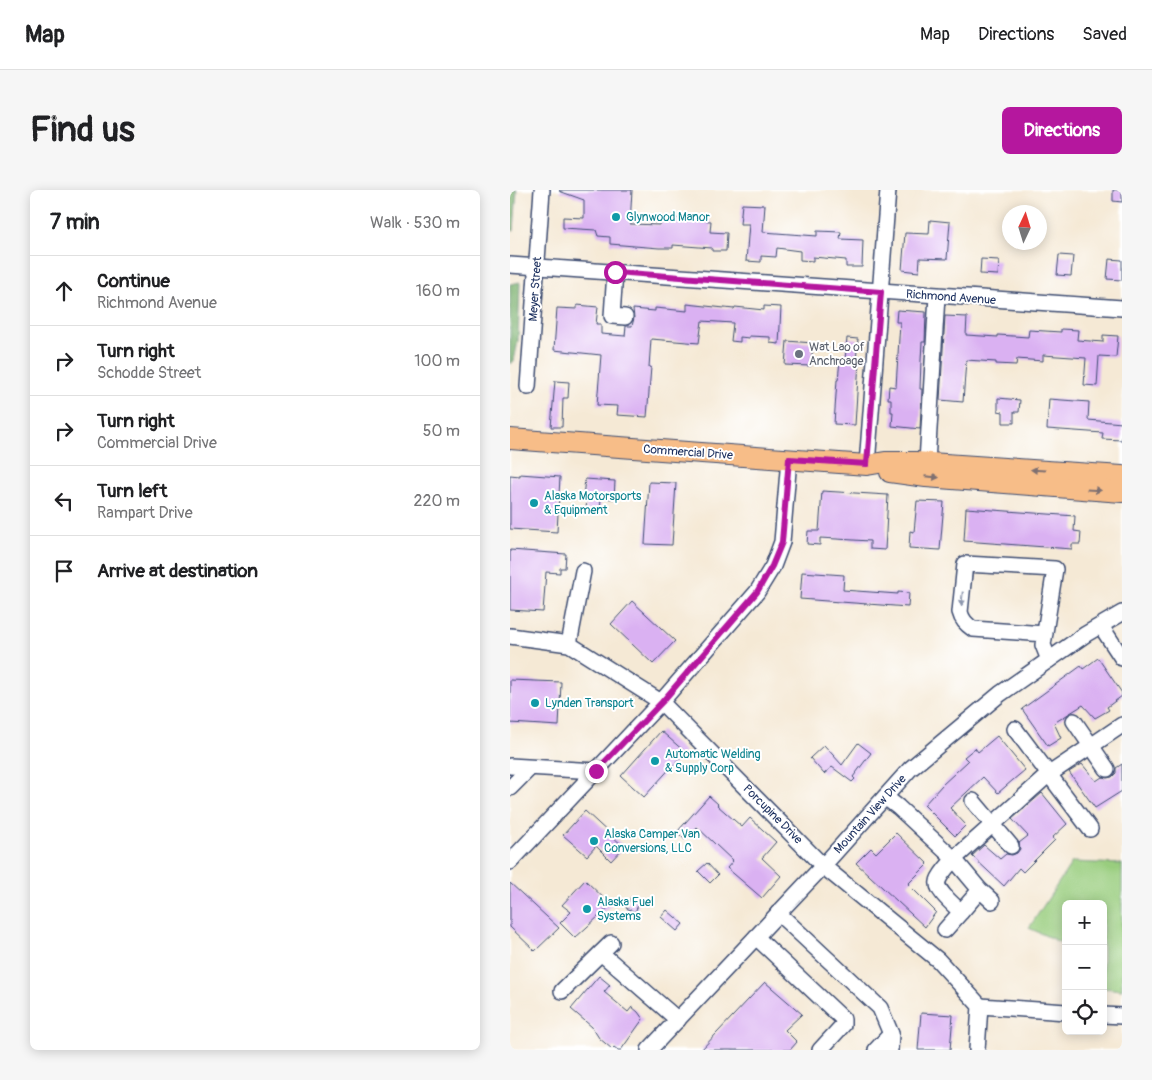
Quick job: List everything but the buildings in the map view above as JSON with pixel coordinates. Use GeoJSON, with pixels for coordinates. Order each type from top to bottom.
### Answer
{"type":"FeatureCollection","features":[{"type":"Feature","properties":{"kind":"main road","name":"Commercial Drive"},"geometry":{"type":"LineString","coordinates":[[510,439],[867,464],[927,462],[1122,476]]}},
{"type":"Feature","properties":{"kind":"main road","name":"Commercial Drive"},"geometry":{"type":"LineString","coordinates":[[867,464],[892,472],[926,477],[1122,492]]}},
{"type":"Feature","properties":{"kind":"street","name":"Meyer Street"},"geometry":{"type":"LineString","coordinates":[[528,387],[542,190]]}},
{"type":"Feature","properties":{"kind":"street"},"geometry":{"type":"LineString","coordinates":[[867,464],[888,190]]}},
{"type":"Feature","properties":{"kind":"street","name":"Richmond Avenue"},"geometry":{"type":"LineString","coordinates":[[510,265],[1122,308]]}},
{"type":"Feature","properties":{"kind":"street"},"geometry":{"type":"LineString","coordinates":[[612,316],[615,272]]}},
{"type":"Feature","properties":{"kind":"street"},"geometry":{"type":"LineString","coordinates":[[927,462],[937,296]]}},
{"type":"Feature","properties":{"kind":"street"},"geometry":{"type":"LineString","coordinates":[[510,862],[662,702],[757,592],[772,566],[782,542],[789,459]]}},
{"type":"Feature","properties":{"kind":"street"},"geometry":{"type":"LineString","coordinates":[[1045,634],[973,629],[962,619],[960,612],[965,564],[1055,569],[1045,634],[1043,645],[1049,660]]}},
{"type":"Feature","properties":{"kind":"street"},"geometry":{"type":"LineString","coordinates":[[569,644],[583,571]]}},
{"type":"Feature","properties":{"kind":"street","name":"Mountain View Drive"},"geometry":{"type":"LineString","coordinates":[[655,1048],[678,1020],[824,866],[910,770],[992,700],[1049,660],[1122,613]]}},
{"type":"Feature","properties":{"kind":"street"},"geometry":{"type":"LineString","coordinates":[[1101,626],[1122,658]]}},
{"type":"Feature","properties":{"kind":"street","name":"Porcupine Drive"},"geometry":{"type":"LineString","coordinates":[[510,636],[569,644],[662,702],[824,866],[938,960],[980,1006]]}},
{"type":"Feature","properties":{"kind":"street"},"geometry":{"type":"LineString","coordinates":[[1074,721],[1107,769]]}},
{"type":"Feature","properties":{"kind":"street"},"geometry":{"type":"LineString","coordinates":[[961,912],[937,885],[938,879],[954,859],[1048,775],[1122,724]]}},
{"type":"Feature","properties":{"kind":"street"},"geometry":{"type":"LineString","coordinates":[[1015,729],[1090,829]]}},
{"type":"Feature","properties":{"kind":"street"},"geometry":{"type":"LineString","coordinates":[[510,766],[596,771]]}},
{"type":"Feature","properties":{"kind":"street"},"geometry":{"type":"LineString","coordinates":[[510,788],[530,768]]}},
{"type":"Feature","properties":{"kind":"street"},"geometry":{"type":"LineString","coordinates":[[885,798],[898,807],[954,859],[980,890],[992,901]]}},
{"type":"Feature","properties":{"kind":"street"},"geometry":{"type":"LineString","coordinates":[[973,801],[1011,846]]}},
{"type":"Feature","properties":{"kind":"street"},"geometry":{"type":"LineString","coordinates":[[945,930],[980,890]]}},
{"type":"Feature","properties":{"kind":"street"},"geometry":{"type":"LineString","coordinates":[[778,913],[880,1008],[891,1034],[890,1050]]}},
{"type":"Feature","properties":{"kind":"street"},"geometry":{"type":"LineString","coordinates":[[756,937],[843,1019],[843,1025],[820,1050]]}},
{"type":"Feature","properties":{"kind":"street"},"geometry":{"type":"LineString","coordinates":[[562,991],[606,948],[678,1020]]}},
{"type":"Feature","properties":{"kind":"street"},"geometry":{"type":"LineString","coordinates":[[977,1050],[980,1006],[1062,1012]]}},
{"type":"Feature","properties":{"kind":"street"},"geometry":{"type":"LineString","coordinates":[[1107,1014],[1122,1016]]}},
{"type":"Feature","properties":{"kind":"street"},"geometry":{"type":"LineString","coordinates":[[876,1050],[891,1034]]}},
{"type":"Feature","properties":{"kind":"green space"},"geometry":{"type":"Polygon","coordinates":[[[510,190],[517,190],[514,231],[510,230],[510,190]]]}},
{"type":"Feature","properties":{"kind":"green space"},"geometry":{"type":"Polygon","coordinates":[[[520,282],[518,341],[514,361],[510,364],[510,284],[520,282]]]}},
{"type":"Feature","properties":{"kind":"green space"},"geometry":{"type":"Polygon","coordinates":[[[1072,862],[1122,864],[1122,990],[1107,988],[1107,900],[1062,900],[1062,943],[1029,928],[1072,862]]]}},
{"type":"Feature","properties":{"kind":"place","name":"Glynwood Manor"},"geometry":{"type":"Point","coordinates":[616,217]}},
{"type":"Feature","properties":{"kind":"place","name":"Wat Lao of Anchroage"},"geometry":{"type":"Point","coordinates":[799,354]}},
{"type":"Feature","properties":{"kind":"place","name":"Alaska Motorsports & Equipment"},"geometry":{"type":"Point","coordinates":[534,503]}},
{"type":"Feature","properties":{"kind":"place","name":"Lynden Transport"},"geometry":{"type":"Point","coordinates":[535,703]}},
{"type":"Feature","properties":{"kind":"place","name":"Automatic Welding & Supply Corp"},"geometry":{"type":"Point","coordinates":[655,761]}},
{"type":"Feature","properties":{"kind":"place","name":"Alaska Camper Van Conversions, LLC"},"geometry":{"type":"Point","coordinates":[594,841]}},
{"type":"Feature","properties":{"kind":"place","name":"Alaska Fuel Systems"},"geometry":{"type":"Point","coordinates":[587,909]}},
{"type":"Feature","properties":{"kind":"route"},"geometry":{"type":"LineString","coordinates":[[596,771],[662,702],[757,592],[772,566],[782,542],[789,459],[867,464],[881,292],[615,272]]}}]}
